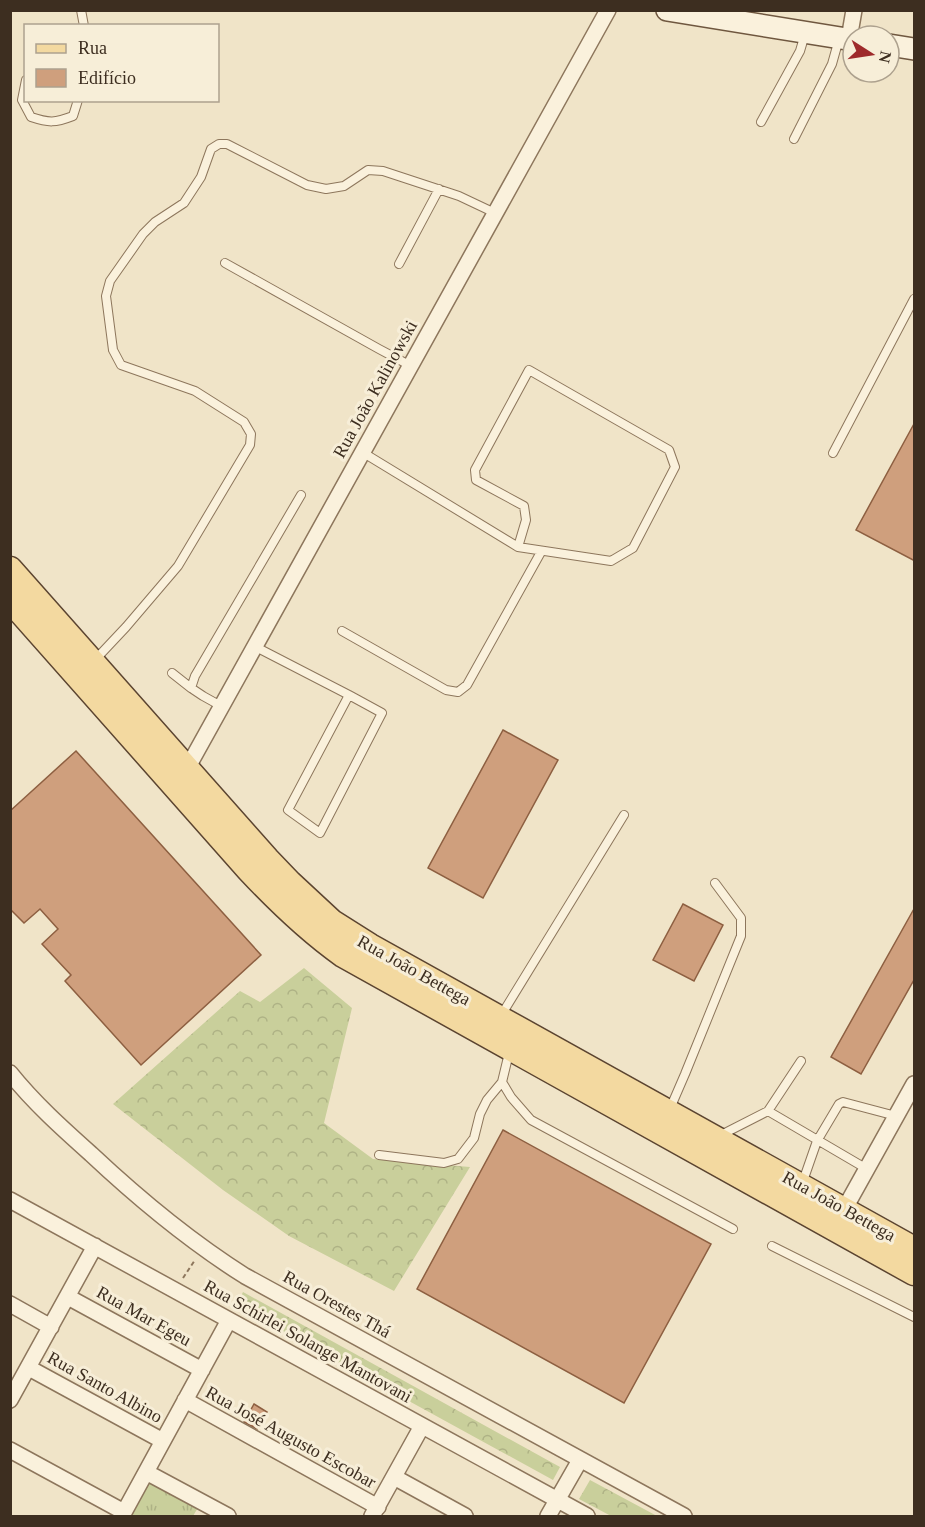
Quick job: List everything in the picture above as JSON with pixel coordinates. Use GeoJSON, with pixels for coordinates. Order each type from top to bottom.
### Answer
{"type":"FeatureCollection","features":[{"type":"Feature","properties":{"kind":"main road"},"geometry":{"type":"LineString","coordinates":[[668,10],[755,17],[805,32],[841,38]]}},
{"type":"Feature","properties":{"kind":"main road","name":"Rua João Bettega"},"geometry":{"type":"LineString","coordinates":[[10,569],[93,662],[270,893],[324,942],[343,955],[510,1048],[839,1219],[915,1249]]}},
{"type":"Feature","properties":{"kind":"main road","name":"Rua João Bettega"},"geometry":{"type":"LineString","coordinates":[[10,600],[181,778],[332,922],[370,946],[801,1186],[839,1219],[915,1273]]}},
{"type":"Feature","properties":{"kind":"street","name":"Rua João Kalinowski"},"geometry":{"type":"LineString","coordinates":[[181,778],[608,10]]}},
{"type":"Feature","properties":{"kind":"street","name":"Rua Orestes Thá"},"geometry":{"type":"LineString","coordinates":[[10,1073],[66,1131],[157,1213],[195,1243],[245,1276],[684,1516]]}},
{"type":"Feature","properties":{"kind":"street"},"geometry":{"type":"LineString","coordinates":[[839,1219],[915,1084]]}},
{"type":"Feature","properties":{"kind":"street","name":"Rua Schirlei Solange Mantovani"},"geometry":{"type":"LineString","coordinates":[[10,1200],[587,1516]]}},
{"type":"Feature","properties":{"kind":"street"},"geometry":{"type":"LineString","coordinates":[[11,1398],[95,1246]]}},
{"type":"Feature","properties":{"kind":"street","name":"Rua Mar Egeu"},"geometry":{"type":"LineString","coordinates":[[68,1297],[202,1370]]}},
{"type":"Feature","properties":{"kind":"street"},"geometry":{"type":"LineString","coordinates":[[10,1304],[51,1327]]}},
{"type":"Feature","properties":{"kind":"street"},"geometry":{"type":"LineString","coordinates":[[10,1450],[123,1514],[229,1320]]}},
{"type":"Feature","properties":{"kind":"street","name":"Rua Santo Albino"},"geometry":{"type":"LineString","coordinates":[[28,1368],[163,1441]]}},
{"type":"Feature","properties":{"kind":"street","name":"Rua José Augusto Escobar"},"geometry":{"type":"LineString","coordinates":[[185,1400],[375,1512]]}},
{"type":"Feature","properties":{"kind":"street"},"geometry":{"type":"LineString","coordinates":[[375,1512],[422,1426]]}},
{"type":"Feature","properties":{"kind":"street"},"geometry":{"type":"LineString","coordinates":[[548,1516],[580,1460]]}},
{"type":"Feature","properties":{"kind":"street"},"geometry":{"type":"LineString","coordinates":[[146,1472],[204,1511],[228,1516]]}},
{"type":"Feature","properties":{"kind":"street"},"geometry":{"type":"LineString","coordinates":[[394,1477],[465,1516]]}},
{"type":"Feature","properties":{"kind":"lane"},"geometry":{"type":"LineString","coordinates":[[761,122],[800,51],[805,32]]}},
{"type":"Feature","properties":{"kind":"lane"},"geometry":{"type":"LineString","coordinates":[[794,139],[841,49]]}},
{"type":"Feature","properties":{"kind":"lane"},"geometry":{"type":"LineString","coordinates":[[24,90],[22,100],[31,117],[42,120],[58,122],[73,116],[77,102]]}},
{"type":"Feature","properties":{"kind":"lane"},"geometry":{"type":"LineString","coordinates":[[93,662],[178,566],[250,445],[251,434],[244,422],[195,391],[121,365],[113,350],[106,296],[110,281],[143,234],[155,222],[184,203],[201,177],[211,149],[219,144],[227,144],[307,185],[326,189],[344,186],[368,170],[383,171],[459,196],[495,213]]}},
{"type":"Feature","properties":{"kind":"lane"},"geometry":{"type":"LineString","coordinates":[[399,264],[439,189]]}},
{"type":"Feature","properties":{"kind":"lane"},"geometry":{"type":"LineString","coordinates":[[225,263],[411,366]]}},
{"type":"Feature","properties":{"kind":"lane"},"geometry":{"type":"LineString","coordinates":[[833,453],[915,298]]}},
{"type":"Feature","properties":{"kind":"lane"},"geometry":{"type":"LineString","coordinates":[[362,452],[518,547],[610,561],[633,548],[675,467],[669,450],[529,370],[475,470],[476,480],[524,506],[526,520],[518,547]]}},
{"type":"Feature","properties":{"kind":"lane"},"geometry":{"type":"LineString","coordinates":[[191,688],[195,676],[301,495]]}},
{"type":"Feature","properties":{"kind":"lane"},"geometry":{"type":"LineString","coordinates":[[342,631],[446,690],[458,692],[467,685],[541,552]]}},
{"type":"Feature","properties":{"kind":"lane"},"geometry":{"type":"LineString","coordinates":[[254,646],[349,695],[382,713],[320,832],[288,810],[349,695]]}},
{"type":"Feature","properties":{"kind":"lane"},"geometry":{"type":"LineString","coordinates":[[172,673],[202,696],[221,706]]}},
{"type":"Feature","properties":{"kind":"lane"},"geometry":{"type":"LineString","coordinates":[[499,1018],[624,814]]}},
{"type":"Feature","properties":{"kind":"lane"},"geometry":{"type":"LineString","coordinates":[[668,1112],[741,936],[741,918],[715,883]]}},
{"type":"Feature","properties":{"kind":"lane"},"geometry":{"type":"LineString","coordinates":[[379,1155],[444,1163],[458,1159],[474,1138],[480,1114],[487,1100],[502,1082],[510,1048]]}},
{"type":"Feature","properties":{"kind":"lane"},"geometry":{"type":"LineString","coordinates":[[715,1138],[768,1111],[801,1061]]}},
{"type":"Feature","properties":{"kind":"lane"},"geometry":{"type":"LineString","coordinates":[[502,1082],[511,1097],[531,1120],[733,1230]]}},
{"type":"Feature","properties":{"kind":"lane"},"geometry":{"type":"LineString","coordinates":[[801,1186],[817,1141],[839,1104],[843,1102],[896,1116]]}},
{"type":"Feature","properties":{"kind":"lane"},"geometry":{"type":"LineString","coordinates":[[768,1111],[867,1169]]}},
{"type":"Feature","properties":{"kind":"lane"},"geometry":{"type":"LineString","coordinates":[[772,1246],[915,1317]]}},
{"type":"Feature","properties":{"kind":"path"},"geometry":{"type":"LineString","coordinates":[[181,1281],[200,1254]]}},
{"type":"Feature","properties":{"kind":"green space"},"geometry":{"type":"Polygon","coordinates":[[[304,968],[352,1008],[324,1123],[373,1159],[470,1167],[394,1291],[289,1236],[223,1190],[113,1104],[240,991],[260,1002],[304,968]]]}},
{"type":"Feature","properties":{"kind":"green space"},"geometry":{"type":"Polygon","coordinates":[[[243,1292],[560,1467],[553,1480],[236,1306],[243,1292]]]}},
{"type":"Feature","properties":{"kind":"green space"},"geometry":{"type":"Polygon","coordinates":[[[149,1478],[199,1506],[193,1516],[127,1516],[149,1478]]]}},
{"type":"Feature","properties":{"kind":"green space"},"geometry":{"type":"Polygon","coordinates":[[[590,1480],[657,1516],[611,1516],[579,1499],[590,1480]]]}},
{"type":"Feature","properties":{"kind":"building"},"geometry":{"type":"Polygon","coordinates":[[[915,422],[915,561],[856,530],[915,422]]]}},
{"type":"Feature","properties":{"kind":"building"},"geometry":{"type":"Polygon","coordinates":[[[503,730],[558,760],[483,898],[428,868],[503,730]]]}},
{"type":"Feature","properties":{"kind":"building"},"geometry":{"type":"Polygon","coordinates":[[[76,751],[261,955],[141,1065],[65,981],[71,975],[42,944],[58,929],[40,909],[24,923],[10,909],[10,811],[76,751]]]}},
{"type":"Feature","properties":{"kind":"building"},"geometry":{"type":"Polygon","coordinates":[[[683,904],[723,925],[694,981],[653,960],[683,904]]]}},
{"type":"Feature","properties":{"kind":"building"},"geometry":{"type":"Polygon","coordinates":[[[915,907],[915,978],[861,1074],[831,1057],[915,907]]]}},
{"type":"Feature","properties":{"kind":"building"},"geometry":{"type":"Polygon","coordinates":[[[503,1130],[711,1244],[624,1403],[417,1289],[503,1130]]]}},
{"type":"Feature","properties":{"kind":"building"},"geometry":{"type":"Polygon","coordinates":[[[254,1404],[267,1412],[257,1429],[244,1422],[254,1404]]]}}]}
